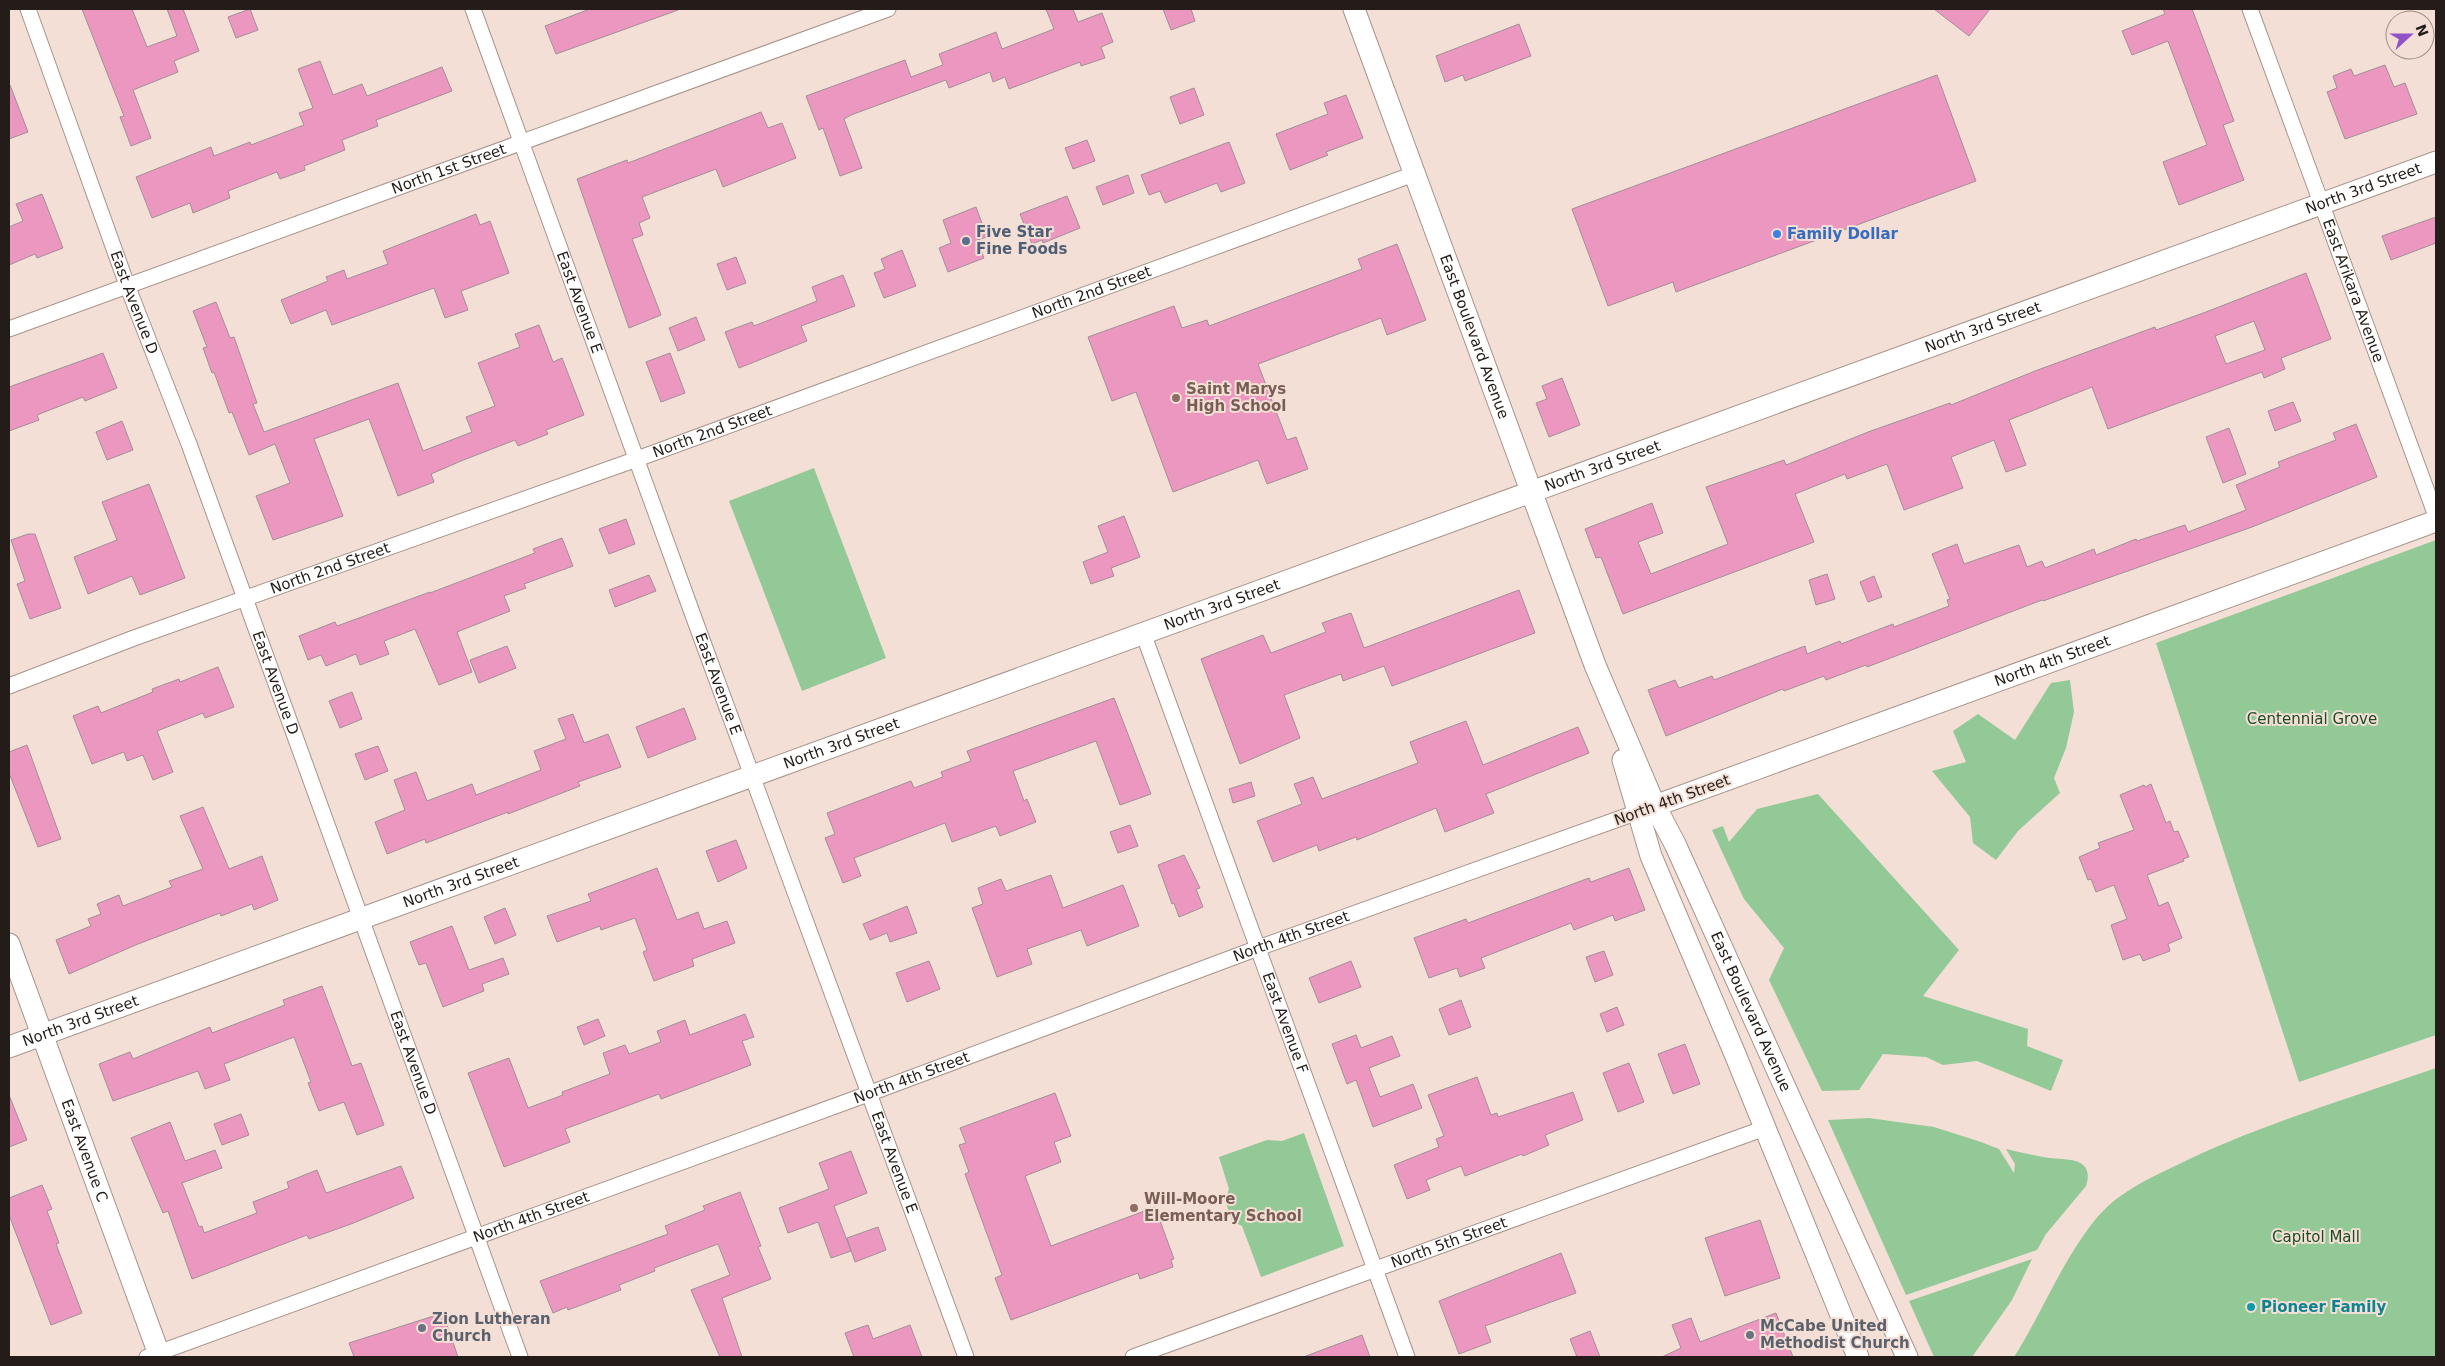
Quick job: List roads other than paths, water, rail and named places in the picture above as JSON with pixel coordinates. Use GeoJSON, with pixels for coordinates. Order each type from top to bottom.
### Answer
{"type":"FeatureCollection","features":[{"type":"Feature","properties":{"kind":"street","name":"East Avenue D"},"geometry":{"type":"LineString","coordinates":[[28,9],[127,285],[189,444],[520,1357]]}},
{"type":"Feature","properties":{"kind":"street","name":"East Avenue E"},"geometry":{"type":"LineString","coordinates":[[473,9],[868,1094],[966,1357]]}},
{"type":"Feature","properties":{"kind":"street","name":"North 1st Street"},"geometry":{"type":"LineString","coordinates":[[9,329],[888,9]]}},
{"type":"Feature","properties":{"kind":"street","name":"East Boulevard Avenue"},"geometry":{"type":"LineString","coordinates":[[1354,9],[1532,492],[1646,809],[1651,856],[1858,1357]]}},
{"type":"Feature","properties":{"kind":"street","name":"East Arikara Avenue"},"geometry":{"type":"LineString","coordinates":[[2250,9],[2436,516]]}},
{"type":"Feature","properties":{"kind":"street","name":"North 3rd Street"},"geometry":{"type":"LineString","coordinates":[[9,1046],[2436,162]]}},
{"type":"Feature","properties":{"kind":"street","name":"North 2nd Street"},"geometry":{"type":"LineString","coordinates":[[9,686],[245,599],[637,459],[1414,174]]}},
{"type":"Feature","properties":{"kind":"street","name":"North 4th Street"},"geometry":{"type":"LineString","coordinates":[[155,1356],[868,1094],[1258,948],[1646,809],[2436,521]]}},
{"type":"Feature","properties":{"kind":"street","name":"East Avenue F"},"geometry":{"type":"LineString","coordinates":[[1143,633],[1407,1357]]}},
{"type":"Feature","properties":{"kind":"street","name":"East Boulevard Avenue"},"geometry":{"type":"LineString","coordinates":[[1646,809],[1675,844],[1907,1357]]}},
{"type":"Feature","properties":{"kind":"street","name":"East Avenue C"},"geometry":{"type":"LineString","coordinates":[[9,944],[155,1356]]}},
{"type":"Feature","properties":{"kind":"street","name":"North 5th Street"},"geometry":{"type":"LineString","coordinates":[[1133,1357],[1765,1128]]}},
{"type":"Feature","properties":{"kind":"place","name":"Family Dollar"},"geometry":{"type":"Point","coordinates":[1777,234]}},
{"type":"Feature","properties":{"kind":"place","name":"Five Star Fine Foods"},"geometry":{"type":"Point","coordinates":[966,241]}},
{"type":"Feature","properties":{"kind":"place","name":"Saint Marys High School"},"geometry":{"type":"Point","coordinates":[1176,398]}},
{"type":"Feature","properties":{"kind":"place","name":"Will-Moore Elementary School"},"geometry":{"type":"Point","coordinates":[1134,1208]}},
{"type":"Feature","properties":{"kind":"place","name":"Pioneer Family"},"geometry":{"type":"Point","coordinates":[2251,1307]}},
{"type":"Feature","properties":{"kind":"place","name":"Zion Lutheran Church"},"geometry":{"type":"Point","coordinates":[422,1328]}},
{"type":"Feature","properties":{"kind":"place","name":"McCabe United Methodist Church"},"geometry":{"type":"Point","coordinates":[1750,1335]}},
{"type":"Feature","properties":{"kind":"park label","name":"Centennial Grove"},"geometry":{"type":"Point","coordinates":[2312,719]}},
{"type":"Feature","properties":{"kind":"park label","name":"Capitol Mall"},"geometry":{"type":"Point","coordinates":[2316,1237]}}]}
